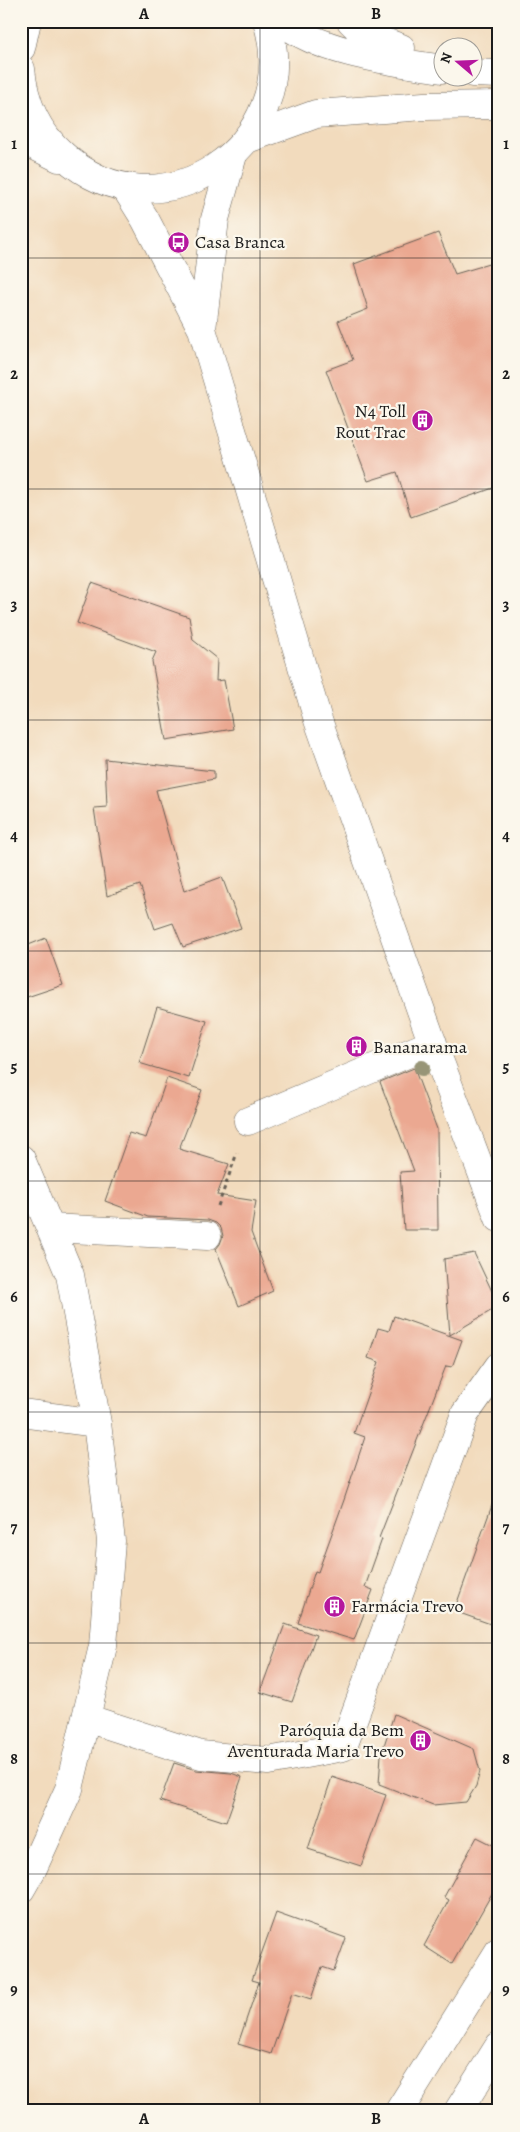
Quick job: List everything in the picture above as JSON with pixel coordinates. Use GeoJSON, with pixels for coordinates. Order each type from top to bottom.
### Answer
{"type":"FeatureCollection","features":[{"type":"Feature","properties":{"kind":"main road"},"geometry":{"type":"LineString","coordinates":[[21,48],[27,21]]}},
{"type":"Feature","properties":{"kind":"main road"},"geometry":{"type":"LineString","coordinates":[[202,329],[215,219],[240,147],[265,109],[274,75],[273,40],[267,21]]}},
{"type":"Feature","properties":{"kind":"main road"},"geometry":{"type":"LineString","coordinates":[[281,21],[294,32],[331,47],[391,61],[432,67]]}},
{"type":"Feature","properties":{"kind":"main road"},"geometry":{"type":"LineString","coordinates":[[351,21],[365,35],[432,60]]}},
{"type":"Feature","properties":{"kind":"main road"},"geometry":{"type":"LineString","coordinates":[[21,69],[22,86],[33,116],[50,144],[74,165]]}},
{"type":"Feature","properties":{"kind":"main road"},"geometry":{"type":"LineString","coordinates":[[482,73],[499,74]]}},
{"type":"Feature","properties":{"kind":"main road"},"geometry":{"type":"LineString","coordinates":[[21,139],[98,179],[125,187],[147,189],[169,187],[204,175],[240,147],[316,114],[424,106],[499,105]]}},
{"type":"Feature","properties":{"kind":"main road"},"geometry":{"type":"LineString","coordinates":[[125,187],[145,219],[202,329],[318,720],[433,1043],[499,1218]]}},
{"type":"Feature","properties":{"kind":"main road"},"geometry":{"type":"LineString","coordinates":[[248,1121],[433,1043]]}},
{"type":"Feature","properties":{"kind":"main road"},"geometry":{"type":"LineString","coordinates":[[21,1158],[70,1275],[97,1423],[112,1541],[103,1646],[69,1790],[33,1868],[21,1889]]}},
{"type":"Feature","properties":{"kind":"main road"},"geometry":{"type":"LineString","coordinates":[[51,1228],[207,1236]]}},
{"type":"Feature","properties":{"kind":"main road"},"geometry":{"type":"LineString","coordinates":[[86,1718],[201,1755],[268,1761],[343,1747],[466,1414],[499,1366]]}},
{"type":"Feature","properties":{"kind":"main road"},"geometry":{"type":"LineString","coordinates":[[21,1413],[97,1423]]}},
{"type":"Feature","properties":{"kind":"main road"},"geometry":{"type":"LineString","coordinates":[[399,2111],[499,1951]]}},
{"type":"Feature","properties":{"kind":"main road"},"geometry":{"type":"LineString","coordinates":[[458,2111],[499,2046]]}},
{"type":"Feature","properties":{"kind":"path"},"geometry":{"type":"LineString","coordinates":[[207,1236],[248,1121]]}},
{"type":"Feature","properties":{"kind":"building","name":"N4 Toll Rout Trac"},"geometry":{"type":"Polygon","coordinates":[[[438,233],[455,274],[499,261],[499,486],[411,517],[397,472],[368,481],[326,370],[353,360],[338,321],[368,309],[354,264],[438,233]]]}},
{"type":"Feature","properties":{"kind":"building"},"geometry":{"type":"Polygon","coordinates":[[[92,583],[189,617],[193,640],[217,659],[216,681],[224,680],[233,729],[166,740],[152,661],[156,652],[77,623],[92,583]]]}},
{"type":"Feature","properties":{"kind":"building"},"geometry":{"type":"Polygon","coordinates":[[[105,759],[214,771],[214,779],[156,790],[184,891],[222,877],[241,928],[183,947],[173,923],[155,929],[140,885],[107,896],[94,808],[107,807],[105,759]]]}},
{"type":"Feature","properties":{"kind":"building"},"geometry":{"type":"Polygon","coordinates":[[[46,938],[63,985],[27,997],[21,980],[21,948],[46,938]]]}},
{"type":"Feature","properties":{"kind":"building"},"geometry":{"type":"Polygon","coordinates":[[[157,1007],[207,1021],[189,1078],[139,1063],[157,1007]]]}},
{"type":"Feature","properties":{"kind":"building"},"geometry":{"type":"Polygon","coordinates":[[[414,1068],[437,1129],[438,1230],[404,1230],[400,1172],[414,1171],[380,1082],[414,1068]]]}},
{"type":"Feature","properties":{"kind":"building"},"geometry":{"type":"Polygon","coordinates":[[[167,1078],[202,1090],[179,1149],[229,1164],[217,1195],[256,1201],[251,1232],[273,1291],[239,1306],[216,1249],[223,1236],[221,1228],[216,1223],[208,1220],[148,1217],[105,1201],[129,1133],[146,1138],[167,1078]]]}},
{"type":"Feature","properties":{"kind":"building"},"geometry":{"type":"Polygon","coordinates":[[[474,1253],[499,1306],[450,1335],[444,1259],[474,1253]]]}},
{"type":"Feature","properties":{"kind":"building"},"geometry":{"type":"Polygon","coordinates":[[[394,1316],[462,1340],[452,1367],[446,1366],[379,1538],[382,1539],[365,1587],[373,1590],[354,1640],[298,1623],[315,1571],[318,1572],[365,1437],[354,1433],[379,1362],[368,1358],[378,1328],[389,1331],[394,1316]]]}},
{"type":"Feature","properties":{"kind":"building"},"geometry":{"type":"Polygon","coordinates":[[[495,1497],[499,1497],[499,1627],[454,1611],[495,1497]]]}},
{"type":"Feature","properties":{"kind":"building"},"geometry":{"type":"Polygon","coordinates":[[[285,1624],[316,1635],[292,1702],[260,1692],[285,1624]]]}},
{"type":"Feature","properties":{"kind":"building","name":"Paróquia da Bem Aventurada Maria Trevo"},"geometry":{"type":"Polygon","coordinates":[[[394,1714],[474,1749],[480,1771],[476,1786],[466,1802],[433,1805],[379,1784],[381,1755],[394,1714]]]}},
{"type":"Feature","properties":{"kind":"building"},"geometry":{"type":"Polygon","coordinates":[[[174,1763],[196,1770],[231,1773],[242,1777],[226,1822],[160,1801],[174,1763]]]}},
{"type":"Feature","properties":{"kind":"building"},"geometry":{"type":"Polygon","coordinates":[[[332,1777],[386,1795],[361,1866],[308,1849],[332,1777]]]}},
{"type":"Feature","properties":{"kind":"building"},"geometry":{"type":"Polygon","coordinates":[[[477,1837],[499,1848],[499,1881],[452,1964],[424,1946],[449,1900],[444,1897],[477,1837]]]}},
{"type":"Feature","properties":{"kind":"building"},"geometry":{"type":"Polygon","coordinates":[[[276,1913],[346,1938],[334,1971],[322,1967],[311,1999],[292,1993],[271,2054],[238,2044],[259,1982],[252,1980],[276,1913]]]}},
{"type":"Feature","properties":{"kind":"place","name":"Casa Branca"},"geometry":{"type":"Point","coordinates":[179,242]}},
{"type":"Feature","properties":{"kind":"place","name":"N4 Toll Rout Trac"},"geometry":{"type":"Point","coordinates":[422,421]}},
{"type":"Feature","properties":{"kind":"place","name":"Bananarama"},"geometry":{"type":"Point","coordinates":[357,1047]}},
{"type":"Feature","properties":{"kind":"place","name":"Farmácia Trevo"},"geometry":{"type":"Point","coordinates":[335,1606]}},
{"type":"Feature","properties":{"kind":"place","name":"Paróquia da Bem Aventurada Maria Trevo"},"geometry":{"type":"Point","coordinates":[420,1740]}}]}
